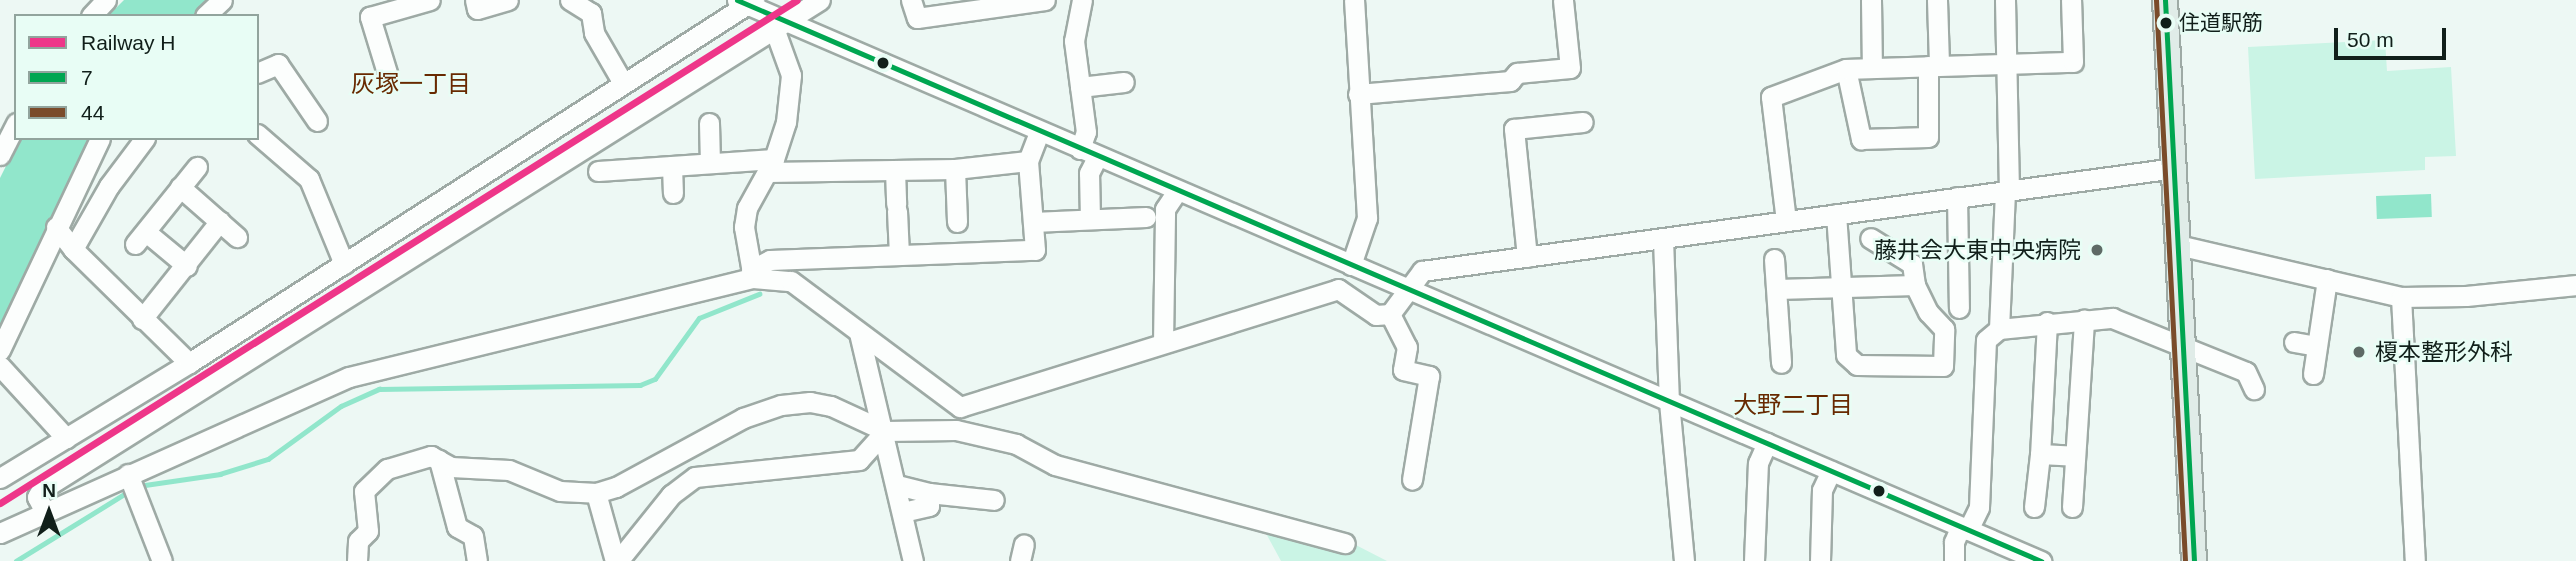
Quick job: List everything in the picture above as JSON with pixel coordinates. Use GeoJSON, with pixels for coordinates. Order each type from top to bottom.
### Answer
{"type":"FeatureCollection","features":[{"type":"Feature","properties":{"kind":"main road"},"geometry":{"type":"LineString","coordinates":[[2165,0],[2194,561]]}},
{"type":"Feature","properties":{"kind":"street"},"geometry":{"type":"LineString","coordinates":[[93,14],[106,0]]}},
{"type":"Feature","properties":{"kind":"street"},"geometry":{"type":"LineString","coordinates":[[388,76],[370,18],[374,8],[430,0]]}},
{"type":"Feature","properties":{"kind":"street"},"geometry":{"type":"LineString","coordinates":[[475,0],[477,9],[508,0]]}},
{"type":"Feature","properties":{"kind":"street"},"geometry":{"type":"LineString","coordinates":[[570,0],[591,13],[594,33],[622,83]]}},
{"type":"Feature","properties":{"kind":"street"},"geometry":{"type":"LineString","coordinates":[[45,512],[37,497],[41,490],[820,0]]}},
{"type":"Feature","properties":{"kind":"street"},"geometry":{"type":"LineString","coordinates":[[911,0],[916,18],[1045,0]]}},
{"type":"Feature","properties":{"kind":"street"},"geometry":{"type":"LineString","coordinates":[[1082,0],[1074,41],[1088,153],[1090,219]]}},
{"type":"Feature","properties":{"kind":"street"},"geometry":{"type":"LineString","coordinates":[[1352,265],[1367,218],[1353,0]]}},
{"type":"Feature","properties":{"kind":"street"},"geometry":{"type":"LineString","coordinates":[[1358,94],[1510,81],[1517,73],[1570,68],[1563,0]]}},
{"type":"Feature","properties":{"kind":"street"},"geometry":{"type":"LineString","coordinates":[[1871,0],[1872,68]]}},
{"type":"Feature","properties":{"kind":"street"},"geometry":{"type":"LineString","coordinates":[[1846,69],[1861,139],[1928,137],[1937,0]]}},
{"type":"Feature","properties":{"kind":"street"},"geometry":{"type":"LineString","coordinates":[[1999,329],[2007,190],[2005,0]]}},
{"type":"Feature","properties":{"kind":"street"},"geometry":{"type":"LineString","coordinates":[[1786,221],[1770,97],[1846,69],[2073,62],[2071,0]]}},
{"type":"Feature","properties":{"kind":"street"},"geometry":{"type":"LineString","coordinates":[[0,478],[189,363],[747,1],[778,25],[1352,265],[1407,291],[2041,561]]}},
{"type":"Feature","properties":{"kind":"street"},"geometry":{"type":"LineString","coordinates":[[752,274],[744,227],[747,208],[771,165],[786,122],[791,75],[778,25]]}},
{"type":"Feature","properties":{"kind":"street"},"geometry":{"type":"LineString","coordinates":[[259,72],[278,64],[317,121]]}},
{"type":"Feature","properties":{"kind":"street"},"geometry":{"type":"LineString","coordinates":[[1080,87],[1124,82]]}},
{"type":"Feature","properties":{"kind":"street"},"geometry":{"type":"LineString","coordinates":[[1527,257],[1514,129],[1583,122]]}},
{"type":"Feature","properties":{"kind":"street"},"geometry":{"type":"LineString","coordinates":[[709,123],[710,163]]}},
{"type":"Feature","properties":{"kind":"street"},"geometry":{"type":"LineString","coordinates":[[0,155],[14,127]]}},
{"type":"Feature","properties":{"kind":"street"},"geometry":{"type":"LineString","coordinates":[[0,533],[349,377],[752,274],[770,260],[1035,250],[1028,161],[1039,133]]}},
{"type":"Feature","properties":{"kind":"street"},"geometry":{"type":"LineString","coordinates":[[259,136],[309,179],[344,264]]}},
{"type":"Feature","properties":{"kind":"street"},"geometry":{"type":"LineString","coordinates":[[0,349],[99,140]]}},
{"type":"Feature","properties":{"kind":"street"},"geometry":{"type":"LineString","coordinates":[[72,249],[109,186],[144,140]]}},
{"type":"Feature","properties":{"kind":"street"},"geometry":{"type":"LineString","coordinates":[[598,171],[710,163],[895,170],[955,169],[1028,161]]}},
{"type":"Feature","properties":{"kind":"street"},"geometry":{"type":"LineString","coordinates":[[672,166],[673,193]]}},
{"type":"Feature","properties":{"kind":"street"},"geometry":{"type":"LineString","coordinates":[[187,265],[141,238],[197,167]]}},
{"type":"Feature","properties":{"kind":"street"},"geometry":{"type":"LineString","coordinates":[[960,407],[1338,289],[1376,315],[1390,314],[1422,271],[2175,168]]}},
{"type":"Feature","properties":{"kind":"street"},"geometry":{"type":"LineString","coordinates":[[955,169],[957,222]]}},
{"type":"Feature","properties":{"kind":"street"},"geometry":{"type":"LineString","coordinates":[[895,170],[899,255]]}},
{"type":"Feature","properties":{"kind":"street"},"geometry":{"type":"LineString","coordinates":[[180,187],[237,237]]}},
{"type":"Feature","properties":{"kind":"street"},"geometry":{"type":"LineString","coordinates":[[1163,343],[1165,209],[1177,191]]}},
{"type":"Feature","properties":{"kind":"street"},"geometry":{"type":"LineString","coordinates":[[1957,197],[1959,308]]}},
{"type":"Feature","properties":{"kind":"street"},"geometry":{"type":"LineString","coordinates":[[1836,214],[1846,355],[1857,365],[1943,366],[1944,330],[1928,312],[1914,285],[1912,264],[1870,238]]}},
{"type":"Feature","properties":{"kind":"street"},"geometry":{"type":"LineString","coordinates":[[1033,222],[1146,217]]}},
{"type":"Feature","properties":{"kind":"street"},"geometry":{"type":"LineString","coordinates":[[142,319],[220,221]]}},
{"type":"Feature","properties":{"kind":"street"},"geometry":{"type":"LineString","coordinates":[[56,227],[72,249],[189,363]]}},
{"type":"Feature","properties":{"kind":"street"},"geometry":{"type":"LineString","coordinates":[[1663,239],[1669,402],[1684,561]]}},
{"type":"Feature","properties":{"kind":"street"},"geometry":{"type":"LineString","coordinates":[[2178,245],[2401,297],[2466,296],[2576,285]]}},
{"type":"Feature","properties":{"kind":"street"},"geometry":{"type":"LineString","coordinates":[[1774,259],[1781,363]]}},
{"type":"Feature","properties":{"kind":"street"},"geometry":{"type":"LineString","coordinates":[[752,274],[791,282],[960,407]]}},
{"type":"Feature","properties":{"kind":"street"},"geometry":{"type":"LineString","coordinates":[[2313,374],[2327,279]]}},
{"type":"Feature","properties":{"kind":"street"},"geometry":{"type":"LineString","coordinates":[[1777,289],[1914,285]]}},
{"type":"Feature","properties":{"kind":"street"},"geometry":{"type":"LineString","coordinates":[[2401,297],[2415,561]]}},
{"type":"Feature","properties":{"kind":"street"},"geometry":{"type":"LineString","coordinates":[[1390,314],[1407,347],[1403,370],[1429,376],[1412,480]]}},
{"type":"Feature","properties":{"kind":"street"},"geometry":{"type":"LineString","coordinates":[[1954,561],[1954,542],[1979,507],[1986,340],[1999,329],[2047,322],[2112,318],[2246,372],[2254,389]]}},
{"type":"Feature","properties":{"kind":"street"},"geometry":{"type":"LineString","coordinates":[[2072,507],[2084,319]]}},
{"type":"Feature","properties":{"kind":"street"},"geometry":{"type":"LineString","coordinates":[[2034,507],[2040,454],[2047,322]]}},
{"type":"Feature","properties":{"kind":"street"},"geometry":{"type":"LineString","coordinates":[[859,333],[885,431],[913,561]]}},
{"type":"Feature","properties":{"kind":"street"},"geometry":{"type":"LineString","coordinates":[[2294,342],[2317,346]]}},
{"type":"Feature","properties":{"kind":"street"},"geometry":{"type":"LineString","coordinates":[[0,366],[66,438]]}},
{"type":"Feature","properties":{"kind":"street"},"geometry":{"type":"LineString","coordinates":[[357,561],[358,541],[368,531],[365,491],[387,469],[431,456],[451,467],[509,470],[560,491],[596,493],[616,487],[700,437],[781,405],[831,406],[885,431],[956,430],[1016,444],[1066,468],[1345,543]]}},
{"type":"Feature","properties":{"kind":"street"},"geometry":{"type":"LineString","coordinates":[[956,430],[960,407]]}},
{"type":"Feature","properties":{"kind":"street"},"geometry":{"type":"LineString","coordinates":[[617,561],[671,495],[695,477],[859,460],[885,431]]}},
{"type":"Feature","properties":{"kind":"street"},"geometry":{"type":"LineString","coordinates":[[1754,561],[1758,463],[1767,443]]}},
{"type":"Feature","properties":{"kind":"street"},"geometry":{"type":"LineString","coordinates":[[2040,454],[2074,456]]}},
{"type":"Feature","properties":{"kind":"street"},"geometry":{"type":"LineString","coordinates":[[439,460],[457,527],[473,536],[477,561]]}},
{"type":"Feature","properties":{"kind":"street"},"geometry":{"type":"LineString","coordinates":[[1820,561],[1822,490],[1831,471]]}},
{"type":"Feature","properties":{"kind":"street"},"geometry":{"type":"LineString","coordinates":[[128,474],[163,561]]}},
{"type":"Feature","properties":{"kind":"street"},"geometry":{"type":"LineString","coordinates":[[897,485],[929,493],[994,500]]}},
{"type":"Feature","properties":{"kind":"street"},"geometry":{"type":"LineString","coordinates":[[596,493],[617,561]]}},
{"type":"Feature","properties":{"kind":"street"},"geometry":{"type":"LineString","coordinates":[[903,512],[929,506],[929,493]]}},
{"type":"Feature","properties":{"kind":"shaded area"},"geometry":{"type":"Polygon","coordinates":[[[124,0],[217,0],[202,14],[110,14],[124,0]]]}},
{"type":"Feature","properties":{"kind":"shaded area"},"geometry":{"type":"Polygon","coordinates":[[[2385,40],[2387,71],[2451,67],[2456,156],[2425,157],[2425,170],[2255,179],[2248,47],[2385,40]]]}},
{"type":"Feature","properties":{"kind":"shaded area"},"geometry":{"type":"Polygon","coordinates":[[[19,140],[93,140],[0,325],[0,178],[19,140]]]}},
{"type":"Feature","properties":{"kind":"shaded area"},"geometry":{"type":"Polygon","coordinates":[[[2431,194],[2432,217],[2377,219],[2376,196],[2431,194]]]}},
{"type":"Feature","properties":{"kind":"shaded area"},"geometry":{"type":"Polygon","coordinates":[[[1270,515],[1349,535],[1350,542],[1387,561],[1281,561],[1262,526],[1270,515]]]}},
{"type":"Feature","properties":{"kind":"waterway"},"geometry":{"type":"LineString","coordinates":[[145,485],[220,474],[268,459],[341,406],[379,389],[640,385],[655,379],[699,318],[759,294]]}},
{"type":"Feature","properties":{"kind":"waterway"},"geometry":{"type":"LineString","coordinates":[[16,561],[123,495]]}},
{"type":"Feature","properties":{"kind":"rail line","name":"H"},"geometry":{"type":"LineString","coordinates":[[0,503],[797,0]]}},
{"type":"Feature","properties":{"kind":"transit line","name":"7"},"geometry":{"type":"LineString","coordinates":[[737,0],[2041,561]]}},
{"type":"Feature","properties":{"kind":"transit line","name":"44"},"geometry":{"type":"LineString","coordinates":[[2156,0],[2185,561]]}},
{"type":"Feature","properties":{"kind":"transit line","name":"7"},"geometry":{"type":"LineString","coordinates":[[2165,0],[2194,561]]}},
{"type":"Feature","properties":{"kind":"place","name":"住道駅筋"},"geometry":{"type":"Point","coordinates":[2166,23]}},
{"type":"Feature","properties":{"kind":"place","name":"藤井会大東中央病院"},"geometry":{"type":"Point","coordinates":[2097,250]}},
{"type":"Feature","properties":{"kind":"place","name":"榎本整形外科"},"geometry":{"type":"Point","coordinates":[2359,352]}},
{"type":"Feature","properties":{"kind":"district","name":"灰塚一丁目"},"geometry":{"type":"Point","coordinates":[411,84]}},
{"type":"Feature","properties":{"kind":"district","name":"大野二丁目"},"geometry":{"type":"Point","coordinates":[1793,405]}}]}
